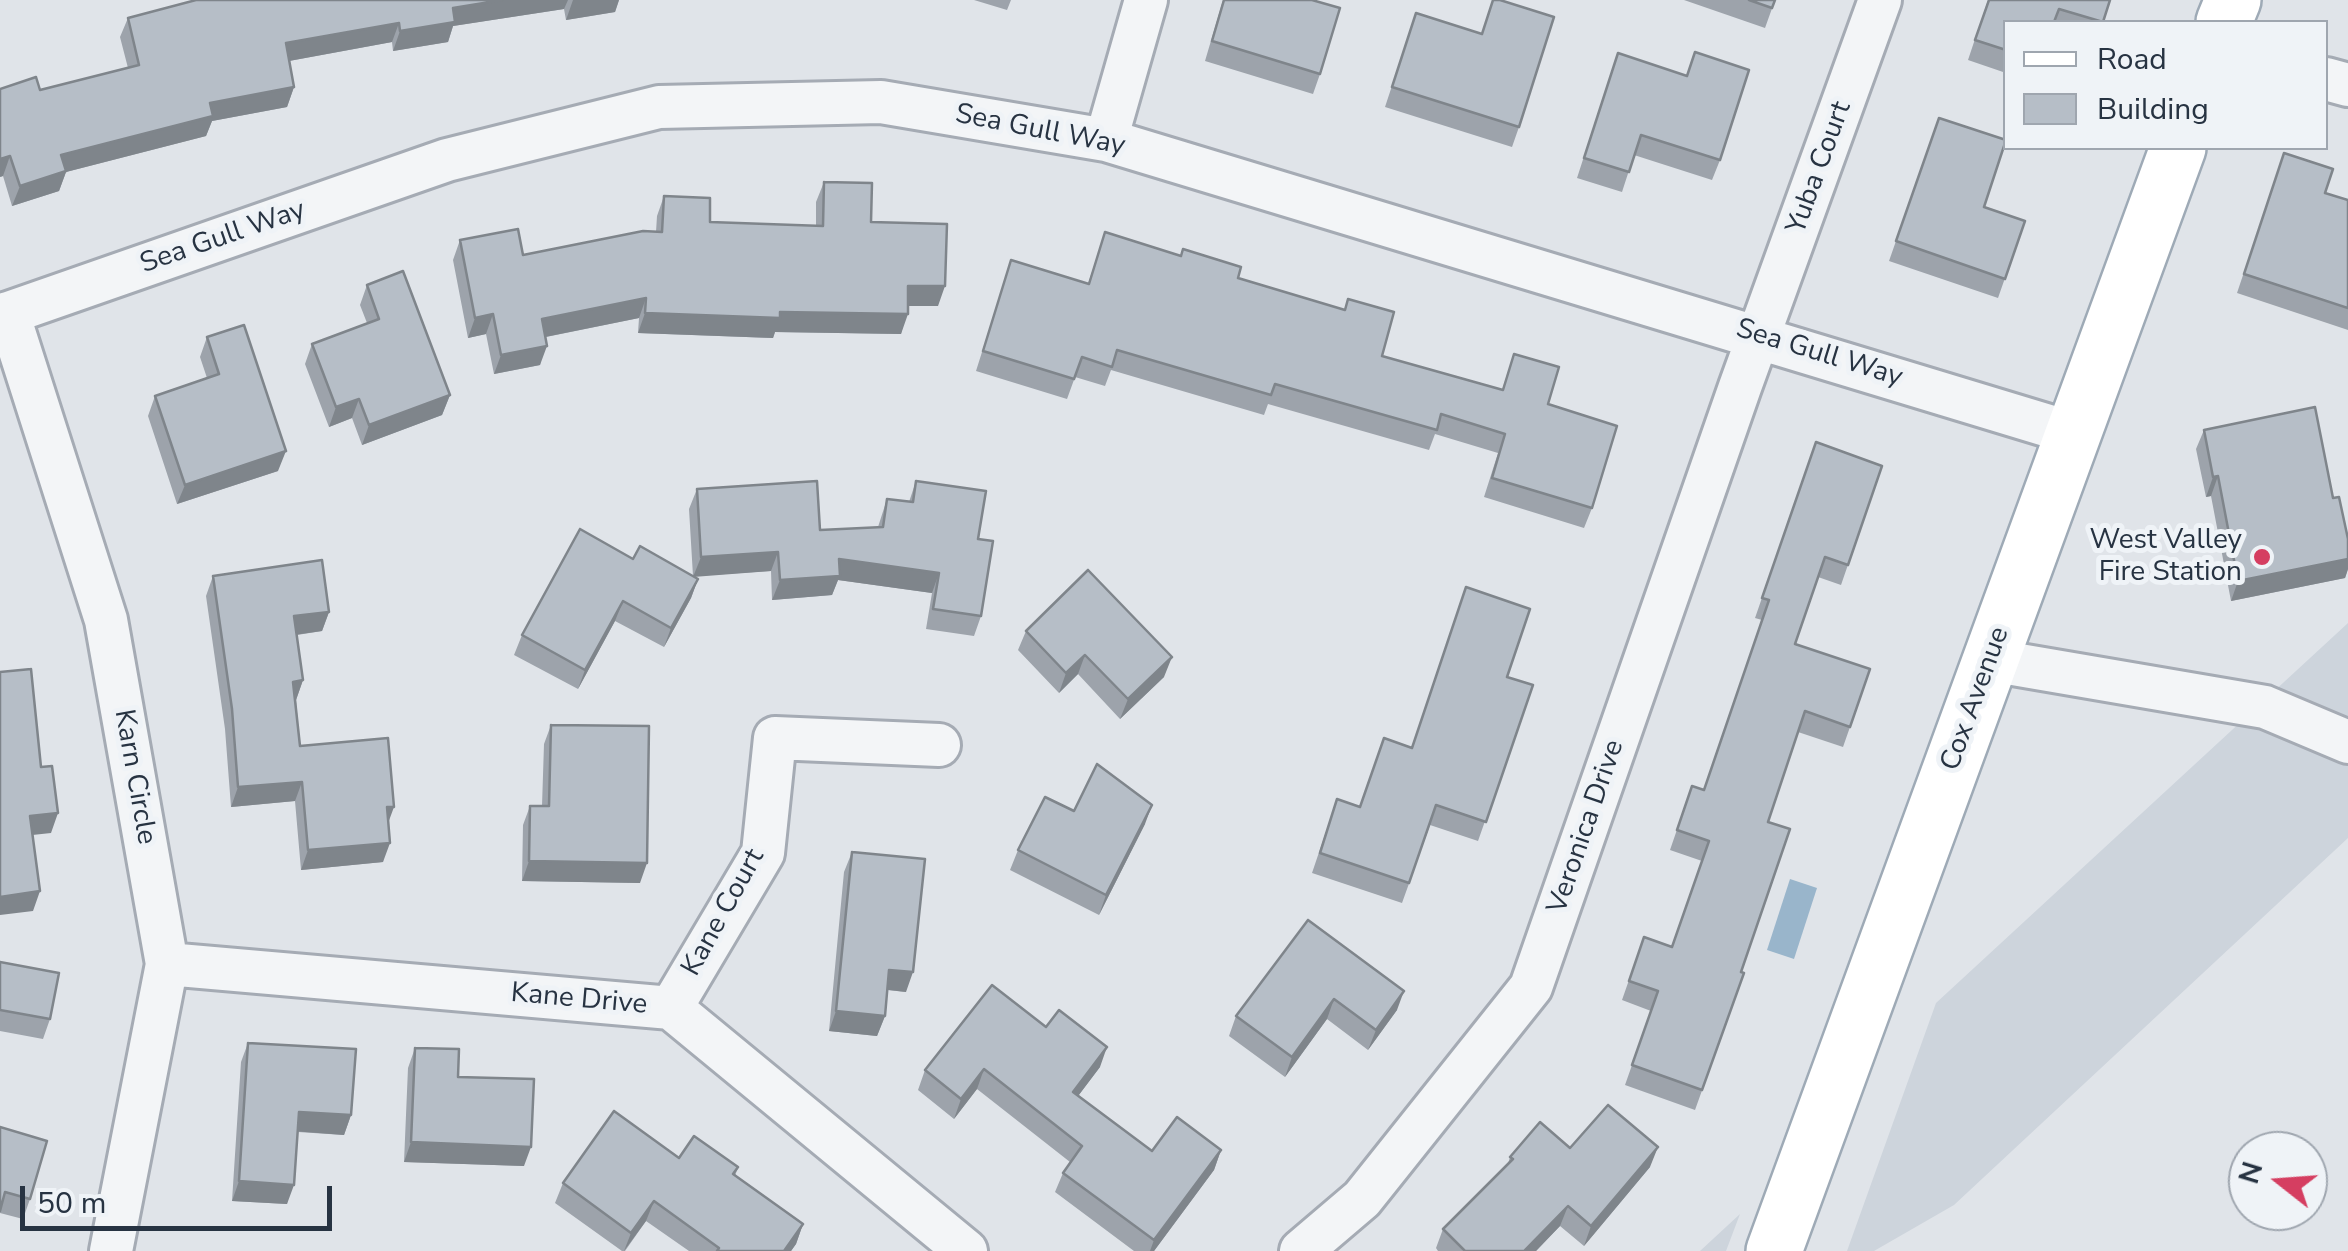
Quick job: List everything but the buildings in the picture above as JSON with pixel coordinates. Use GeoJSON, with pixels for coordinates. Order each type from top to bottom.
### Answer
{"type":"FeatureCollection","features":[{"type":"Feature","properties":{"kind":"main road","name":"Cox Avenue"},"geometry":{"type":"LineString","coordinates":[[1774,1251],[2177,150]]}},
{"type":"Feature","properties":{"kind":"street"},"geometry":{"type":"LineString","coordinates":[[1106,140],[1146,0]]}},
{"type":"Feature","properties":{"kind":"street","name":"Yuba Court"},"geometry":{"type":"LineString","coordinates":[[1760,336],[1880,0]]}},
{"type":"Feature","properties":{"kind":"street","name":"Sea Gull Way"},"geometry":{"type":"LineString","coordinates":[[4,314],[447,160],[659,107],[881,102],[1106,140],[2072,433]]}},
{"type":"Feature","properties":{"kind":"street","name":"Karn Circle"},"geometry":{"type":"LineString","coordinates":[[4,314],[106,620],[166,964],[111,1251]]}},
{"type":"Feature","properties":{"kind":"street","name":"Veronica Drive"},"geometry":{"type":"LineString","coordinates":[[1301,1251],[1362,1199],[1531,986],[1760,336]]}},
{"type":"Feature","properties":{"kind":"street"},"geometry":{"type":"LineString","coordinates":[[1990,660],[2264,707],[2348,742]]}},
{"type":"Feature","properties":{"kind":"street","name":"Kane Court"},"geometry":{"type":"LineString","coordinates":[[671,1008],[763,852],[775,738],[938,745]]}},
{"type":"Feature","properties":{"kind":"street","name":"Kane Drive"},"geometry":{"type":"LineString","coordinates":[[166,964],[671,1008],[966,1251]]}},
{"type":"Feature","properties":{"kind":"shaded area"},"geometry":{"type":"Polygon","coordinates":[[[2348,623],[2348,838],[1954,1205],[1874,1251],[1847,1251],[1936,1003],[2348,623]]]}},
{"type":"Feature","properties":{"kind":"shaded area"},"geometry":{"type":"Polygon","coordinates":[[[1740,1214],[1726,1251],[1700,1251],[1740,1214]]]}},
{"type":"Feature","properties":{"kind":"water"},"geometry":{"type":"Polygon","coordinates":[[[1790,879],[1817,888],[1794,959],[1767,950],[1790,879]]]}},
{"type":"Feature","properties":{"kind":"place","name":"West Valley Fire Station"},"geometry":{"type":"Point","coordinates":[2262,557]}}]}
